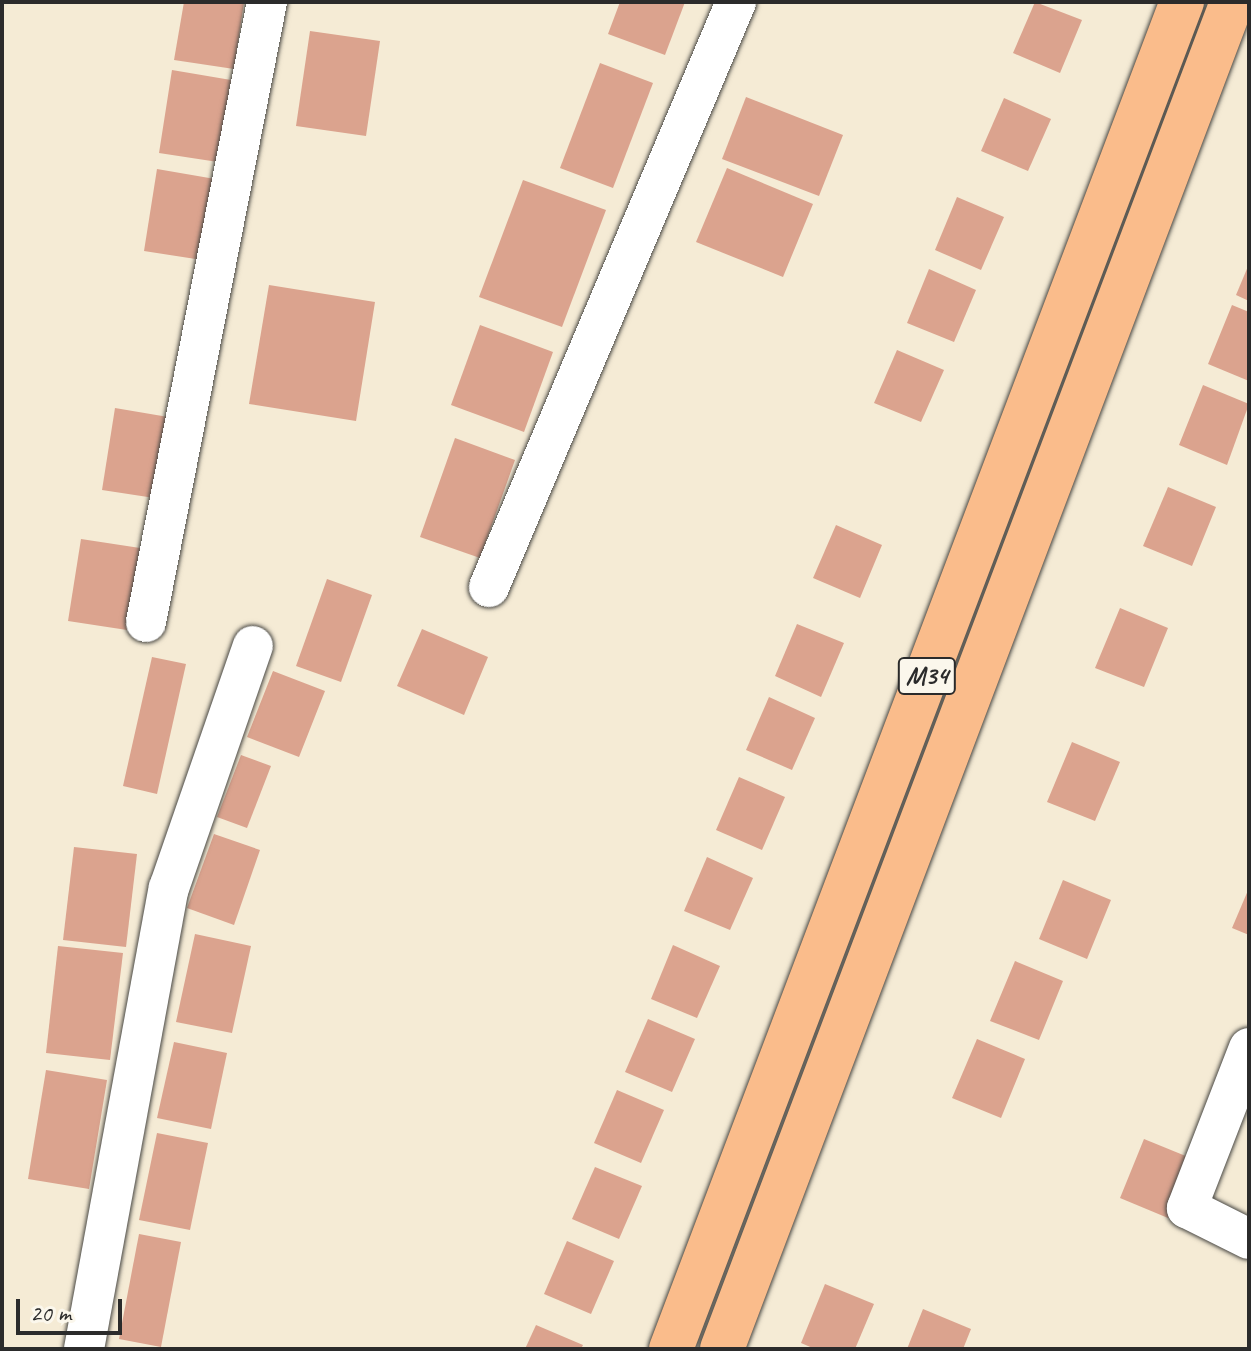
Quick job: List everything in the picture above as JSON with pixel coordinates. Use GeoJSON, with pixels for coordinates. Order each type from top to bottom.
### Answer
{"type":"FeatureCollection","features":[{"type":"Feature","properties":{"kind":"main road","name":"M34"},"geometry":{"type":"LineString","coordinates":[[671,1349],[1182,2]]}},
{"type":"Feature","properties":{"kind":"main road","name":"M34"},"geometry":{"type":"LineString","coordinates":[[724,1348],[1232,2]]}},
{"type":"Feature","properties":{"kind":"street"},"geometry":{"type":"LineString","coordinates":[[146,622],[267,2]]}},
{"type":"Feature","properties":{"kind":"street"},"geometry":{"type":"LineString","coordinates":[[489,587],[736,2]]}},
{"type":"Feature","properties":{"kind":"street"},"geometry":{"type":"LineString","coordinates":[[84,1349],[169,888],[253,646]]}},
{"type":"Feature","properties":{"kind":"street"},"geometry":{"type":"LineString","coordinates":[[1249,1048],[1187,1208],[1249,1239]]}},
{"type":"Feature","properties":{"kind":"building"},"geometry":{"type":"Polygon","coordinates":[[[184,2],[244,2],[234,69],[174,60],[184,2]]]}},
{"type":"Feature","properties":{"kind":"building"},"geometry":{"type":"Polygon","coordinates":[[[620,2],[685,2],[665,55],[608,34],[620,2]]]}},
{"type":"Feature","properties":{"kind":"building"},"geometry":{"type":"Polygon","coordinates":[[[1035,2],[1082,20],[1060,73],[1013,53],[1035,2]]]}},
{"type":"Feature","properties":{"kind":"building"},"geometry":{"type":"Polygon","coordinates":[[[310,31],[380,41],[366,136],[296,126],[310,31]]]}},
{"type":"Feature","properties":{"kind":"building"},"geometry":{"type":"Polygon","coordinates":[[[600,63],[653,83],[613,188],[560,168],[600,63]]]}},
{"type":"Feature","properties":{"kind":"building"},"geometry":{"type":"Polygon","coordinates":[[[172,70],[231,80],[218,162],[159,153],[172,70]]]}},
{"type":"Feature","properties":{"kind":"building"},"geometry":{"type":"Polygon","coordinates":[[[746,97],[843,135],[819,196],[722,159],[746,97]]]}},
{"type":"Feature","properties":{"kind":"building"},"geometry":{"type":"Polygon","coordinates":[[[1004,98],[1051,119],[1028,171],[981,151],[1004,98]]]}},
{"type":"Feature","properties":{"kind":"building"},"geometry":{"type":"Polygon","coordinates":[[[727,168],[813,204],[783,277],[696,242],[727,168]]]}},
{"type":"Feature","properties":{"kind":"building"},"geometry":{"type":"Polygon","coordinates":[[[157,169],[215,179],[202,260],[144,251],[157,169]]]}},
{"type":"Feature","properties":{"kind":"building"},"geometry":{"type":"Polygon","coordinates":[[[523,180],[606,210],[562,327],[479,297],[523,180]]]}},
{"type":"Feature","properties":{"kind":"building"},"geometry":{"type":"Polygon","coordinates":[[[957,197],[1004,217],[981,270],[935,250],[957,197]]]}},
{"type":"Feature","properties":{"kind":"building"},"geometry":{"type":"Polygon","coordinates":[[[1249,264],[1249,301],[1236,295],[1249,264]]]}},
{"type":"Feature","properties":{"kind":"building"},"geometry":{"type":"Polygon","coordinates":[[[929,269],[976,290],[954,342],[907,323],[929,269]]]}},
{"type":"Feature","properties":{"kind":"building"},"geometry":{"type":"Polygon","coordinates":[[[269,285],[375,302],[356,421],[249,404],[269,285]]]}},
{"type":"Feature","properties":{"kind":"building"},"geometry":{"type":"Polygon","coordinates":[[[1232,305],[1249,312],[1249,381],[1208,364],[1232,305]]]}},
{"type":"Feature","properties":{"kind":"building"},"geometry":{"type":"Polygon","coordinates":[[[480,325],[553,352],[524,432],[451,405],[480,325]]]}},
{"type":"Feature","properties":{"kind":"building"},"geometry":{"type":"Polygon","coordinates":[[[897,350],[944,370],[921,422],[874,403],[897,350]]]}},
{"type":"Feature","properties":{"kind":"building"},"geometry":{"type":"Polygon","coordinates":[[[1203,385],[1249,404],[1227,465],[1179,445],[1203,385]]]}},
{"type":"Feature","properties":{"kind":"building"},"geometry":{"type":"Polygon","coordinates":[[[115,408],[174,418],[161,499],[102,490],[115,408]]]}},
{"type":"Feature","properties":{"kind":"building"},"geometry":{"type":"Polygon","coordinates":[[[455,438],[515,460],[480,558],[420,537],[455,438]]]}},
{"type":"Feature","properties":{"kind":"building"},"geometry":{"type":"Polygon","coordinates":[[[1168,487],[1216,507],[1192,566],[1143,546],[1168,487]]]}},
{"type":"Feature","properties":{"kind":"building"},"geometry":{"type":"Polygon","coordinates":[[[836,525],[882,545],[860,598],[813,578],[836,525]]]}},
{"type":"Feature","properties":{"kind":"building"},"geometry":{"type":"Polygon","coordinates":[[[81,539],[140,548],[127,630],[68,621],[81,539]]]}},
{"type":"Feature","properties":{"kind":"building"},"geometry":{"type":"Polygon","coordinates":[[[327,579],[372,595],[341,682],[296,666],[327,579]]]}},
{"type":"Feature","properties":{"kind":"building"},"geometry":{"type":"Polygon","coordinates":[[[1120,608],[1168,628],[1144,687],[1095,668],[1120,608]]]}},
{"type":"Feature","properties":{"kind":"building"},"geometry":{"type":"Polygon","coordinates":[[[797,624],[844,643],[821,697],[775,676],[797,624]]]}},
{"type":"Feature","properties":{"kind":"building"},"geometry":{"type":"Polygon","coordinates":[[[422,629],[488,657],[464,715],[397,686],[422,629]]]}},
{"type":"Feature","properties":{"kind":"building"},"geometry":{"type":"Polygon","coordinates":[[[152,657],[186,664],[157,794],[123,786],[152,657]]]}},
{"type":"Feature","properties":{"kind":"building"},"geometry":{"type":"Polygon","coordinates":[[[273,671],[325,691],[299,757],[247,737],[273,671]]]}},
{"type":"Feature","properties":{"kind":"building"},"geometry":{"type":"Polygon","coordinates":[[[769,697],[815,718],[792,770],[746,750],[769,697]]]}},
{"type":"Feature","properties":{"kind":"building"},"geometry":{"type":"Polygon","coordinates":[[[1072,742],[1120,762],[1095,821],[1047,802],[1072,742]]]}},
{"type":"Feature","properties":{"kind":"building"},"geometry":{"type":"Polygon","coordinates":[[[241,755],[271,766],[247,828],[217,817],[241,755]]]}},
{"type":"Feature","properties":{"kind":"building"},"geometry":{"type":"Polygon","coordinates":[[[739,777],[785,797],[762,850],[716,830],[739,777]]]}},
{"type":"Feature","properties":{"kind":"building"},"geometry":{"type":"Polygon","coordinates":[[[214,834],[260,850],[234,925],[187,908],[214,834]]]}},
{"type":"Feature","properties":{"kind":"building"},"geometry":{"type":"Polygon","coordinates":[[[74,847],[137,854],[126,947],[63,940],[74,847]]]}},
{"type":"Feature","properties":{"kind":"building"},"geometry":{"type":"Polygon","coordinates":[[[707,857],[753,878],[730,930],[684,911],[707,857]]]}},
{"type":"Feature","properties":{"kind":"building"},"geometry":{"type":"Polygon","coordinates":[[[1063,880],[1111,900],[1087,959],[1039,939],[1063,880]]]}},
{"type":"Feature","properties":{"kind":"building"},"geometry":{"type":"Polygon","coordinates":[[[1249,888],[1249,935],[1232,928],[1249,888]]]}},
{"type":"Feature","properties":{"kind":"building"},"geometry":{"type":"Polygon","coordinates":[[[195,934],[251,946],[232,1033],[176,1022],[195,934]]]}},
{"type":"Feature","properties":{"kind":"building"},"geometry":{"type":"Polygon","coordinates":[[[673,945],[720,966],[697,1018],[651,999],[673,945]]]}},
{"type":"Feature","properties":{"kind":"building"},"geometry":{"type":"Polygon","coordinates":[[[58,946],[123,953],[110,1060],[46,1053],[58,946]]]}},
{"type":"Feature","properties":{"kind":"building"},"geometry":{"type":"Polygon","coordinates":[[[1015,961],[1063,981],[1039,1040],[990,1021],[1015,961]]]}},
{"type":"Feature","properties":{"kind":"building"},"geometry":{"type":"Polygon","coordinates":[[[648,1019],[695,1039],[672,1092],[625,1072],[648,1019]]]}},
{"type":"Feature","properties":{"kind":"building"},"geometry":{"type":"Polygon","coordinates":[[[977,1039],[1025,1059],[1001,1118],[952,1098],[977,1039]]]}},
{"type":"Feature","properties":{"kind":"building"},"geometry":{"type":"Polygon","coordinates":[[[174,1042],[227,1053],[211,1129],[157,1118],[174,1042]]]}},
{"type":"Feature","properties":{"kind":"building"},"geometry":{"type":"Polygon","coordinates":[[[46,1070],[107,1080],[89,1189],[28,1179],[46,1070]]]}},
{"type":"Feature","properties":{"kind":"building"},"geometry":{"type":"Polygon","coordinates":[[[617,1090],[664,1110],[641,1163],[594,1143],[617,1090]]]}},
{"type":"Feature","properties":{"kind":"building"},"geometry":{"type":"Polygon","coordinates":[[[157,1133],[208,1143],[190,1230],[139,1220],[157,1133]]]}},
{"type":"Feature","properties":{"kind":"building"},"geometry":{"type":"Polygon","coordinates":[[[1144,1139],[1193,1159],[1168,1218],[1120,1198],[1144,1139]]]}},
{"type":"Feature","properties":{"kind":"building"},"geometry":{"type":"Polygon","coordinates":[[[595,1167],[642,1186],[619,1239],[572,1219],[595,1167]]]}},
{"type":"Feature","properties":{"kind":"building"},"geometry":{"type":"Polygon","coordinates":[[[139,1234],[181,1242],[161,1347],[119,1339],[139,1234]]]}},
{"type":"Feature","properties":{"kind":"building"},"geometry":{"type":"Polygon","coordinates":[[[567,1241],[614,1261],[591,1314],[544,1294],[567,1241]]]}},
{"type":"Feature","properties":{"kind":"building"},"geometry":{"type":"Polygon","coordinates":[[[825,1284],[874,1304],[855,1349],[815,1349],[801,1343],[825,1284]]]}},
{"type":"Feature","properties":{"kind":"building"},"geometry":{"type":"Polygon","coordinates":[[[923,1309],[971,1329],[963,1349],[907,1349],[923,1309]]]}},
{"type":"Feature","properties":{"kind":"building"},"geometry":{"type":"Polygon","coordinates":[[[536,1325],[583,1345],[581,1349],[525,1349],[536,1325]]]}}]}
